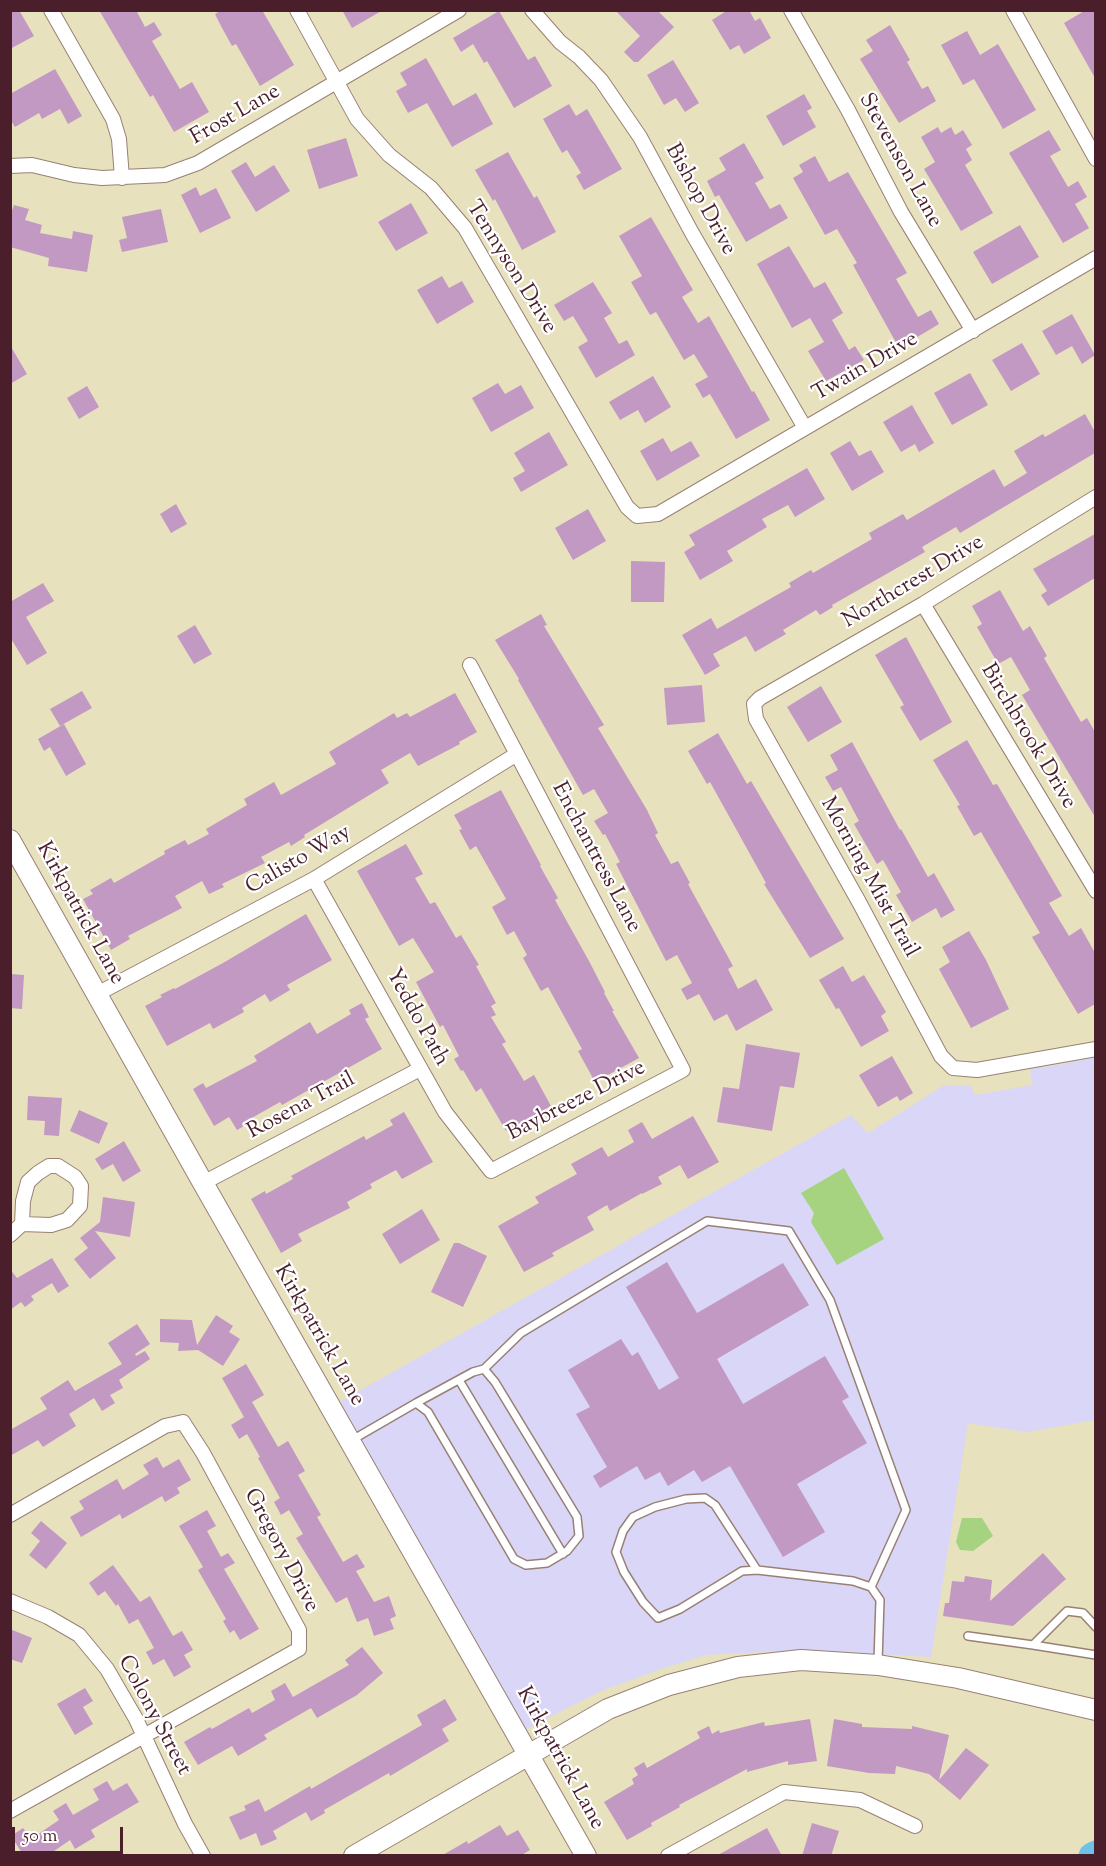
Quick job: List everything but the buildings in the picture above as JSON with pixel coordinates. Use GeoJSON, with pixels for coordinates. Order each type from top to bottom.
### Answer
{"type":"FeatureCollection","features":[{"type":"Feature","properties":{"kind":"street"},"geometry":{"type":"LineString","coordinates":[[51,10],[113,119],[119,139],[122,178]]}},
{"type":"Feature","properties":{"kind":"street","name":"Tennyson Drive"},"geometry":{"type":"LineString","coordinates":[[297,10],[357,119],[377,143],[431,188],[465,228],[627,507],[637,516],[658,514]]}},
{"type":"Feature","properties":{"kind":"street","name":"Frost Lane"},"geometry":{"type":"LineString","coordinates":[[10,166],[32,165],[74,175],[122,178],[165,175],[198,163],[459,10]]}},
{"type":"Feature","properties":{"kind":"street","name":"Bishop Drive"},"geometry":{"type":"LineString","coordinates":[[532,10],[536,18],[601,80],[640,137],[692,233],[805,429]]}},
{"type":"Feature","properties":{"kind":"street","name":"Stevenson Lane"},"geometry":{"type":"LineString","coordinates":[[791,10],[848,110],[901,212],[973,330]]}},
{"type":"Feature","properties":{"kind":"street"},"geometry":{"type":"LineString","coordinates":[[1013,10],[1095,159]]}},
{"type":"Feature","properties":{"kind":"street","name":"Twain Drive"},"geometry":{"type":"LineString","coordinates":[[658,514],[1095,258]]}},
{"type":"Feature","properties":{"kind":"street","name":"Northcrest Drive"},"geometry":{"type":"LineString","coordinates":[[754,704],[760,698],[923,604],[1095,497]]}},
{"type":"Feature","properties":{"kind":"street","name":"Birchbrook Drive"},"geometry":{"type":"LineString","coordinates":[[923,604],[1095,891]]}},
{"type":"Feature","properties":{"kind":"street","name":"Enchantress Lane"},"geometry":{"type":"LineString","coordinates":[[470,665],[683,1071]]}},
{"type":"Feature","properties":{"kind":"street","name":"Morning Mist Trail"},"geometry":{"type":"LineString","coordinates":[[754,704],[756,719],[859,902],[941,1056],[953,1068],[977,1070],[1095,1049]]}},
{"type":"Feature","properties":{"kind":"street","name":"Calisto Way"},"geometry":{"type":"LineString","coordinates":[[97,994],[314,879],[517,754]]}},
{"type":"Feature","properties":{"kind":"street","name":"Kirkpatrick Lane"},"geometry":{"type":"LineString","coordinates":[[10,840],[586,1856]]}},
{"type":"Feature","properties":{"kind":"street","name":"Yeddo Path"},"geometry":{"type":"LineString","coordinates":[[314,879],[444,1112],[490,1171]]}},
{"type":"Feature","properties":{"kind":"street","name":"Rosena Trail"},"geometry":{"type":"LineString","coordinates":[[203,1183],[420,1069]]}},
{"type":"Feature","properties":{"kind":"street","name":"Baybreeze Drive"},"geometry":{"type":"LineString","coordinates":[[490,1171],[683,1071]]}},
{"type":"Feature","properties":{"kind":"street"},"geometry":{"type":"LineString","coordinates":[[10,1235],[22,1224],[26,1188],[28,1182],[38,1173],[49,1166],[58,1166],[75,1177],[81,1186],[82,1196],[80,1206],[67,1220],[51,1225],[22,1224]]}},
{"type":"Feature","properties":{"kind":"street","name":"Gregory Drive"},"geometry":{"type":"LineString","coordinates":[[10,1515],[165,1426],[183,1422],[203,1454],[299,1630],[299,1649],[10,1811]]}},
{"type":"Feature","properties":{"kind":"street","name":"Colony Street"},"geometry":{"type":"LineString","coordinates":[[10,1601],[48,1617],[79,1635],[107,1669],[136,1719],[185,1824],[203,1856]]}},
{"type":"Feature","properties":{"kind":"street"},"geometry":{"type":"LineString","coordinates":[[354,1856],[608,1709],[669,1684],[738,1667],[801,1660],[878,1665],[958,1678],[1095,1710]]}},
{"type":"Feature","properties":{"kind":"street"},"geometry":{"type":"LineString","coordinates":[[668,1856],[784,1792],[860,1800],[915,1826]]}},
{"type":"Feature","properties":{"kind":"lane"},"geometry":{"type":"LineString","coordinates":[[350,1441],[473,1372],[484,1369],[521,1333],[707,1221],[789,1231],[830,1299],[906,1510],[871,1587]]}},
{"type":"Feature","properties":{"kind":"lane"},"geometry":{"type":"LineString","coordinates":[[416,1403],[428,1412],[514,1559],[526,1565],[547,1563],[563,1554],[579,1536],[577,1517],[495,1382],[484,1369]]}},
{"type":"Feature","properties":{"kind":"lane"},"geometry":{"type":"LineString","coordinates":[[459,1380],[563,1554]]}},
{"type":"Feature","properties":{"kind":"lane"},"geometry":{"type":"LineString","coordinates":[[758,1570],[715,1505],[705,1498],[686,1499],[655,1507],[633,1517],[623,1531],[616,1552],[624,1572],[643,1602],[658,1617],[680,1609],[742,1571],[758,1570],[853,1581],[871,1587],[880,1600],[878,1665]]}},
{"type":"Feature","properties":{"kind":"lane"},"geometry":{"type":"LineString","coordinates":[[1033,1645],[1067,1611],[1083,1613],[1095,1627]]}},
{"type":"Feature","properties":{"kind":"lane"},"geometry":{"type":"LineString","coordinates":[[968,1636],[1095,1655]]}},
{"type":"Feature","properties":{"kind":"shaded area"},"geometry":{"type":"Polygon","coordinates":[[[1095,1056],[1095,1420],[1026,1432],[968,1423],[931,1657],[804,1650],[706,1655],[601,1691],[520,1732],[334,1405],[851,1115],[868,1133],[943,1086],[970,1085],[975,1095],[1033,1085],[1029,1069],[1095,1056]]]}},
{"type":"Feature","properties":{"kind":"green space"},"geometry":{"type":"Polygon","coordinates":[[[844,1168],[884,1239],[837,1265],[811,1222],[814,1213],[801,1193],[844,1168]]]}},
{"type":"Feature","properties":{"kind":"green space"},"geometry":{"type":"Polygon","coordinates":[[[962,1518],[982,1518],[993,1536],[973,1551],[960,1550],[956,1542],[962,1518]]]}},
{"type":"Feature","properties":{"kind":"waterway"},"geometry":{"type":"LineString","coordinates":[[1092,1856],[1096,1854]]}}]}
